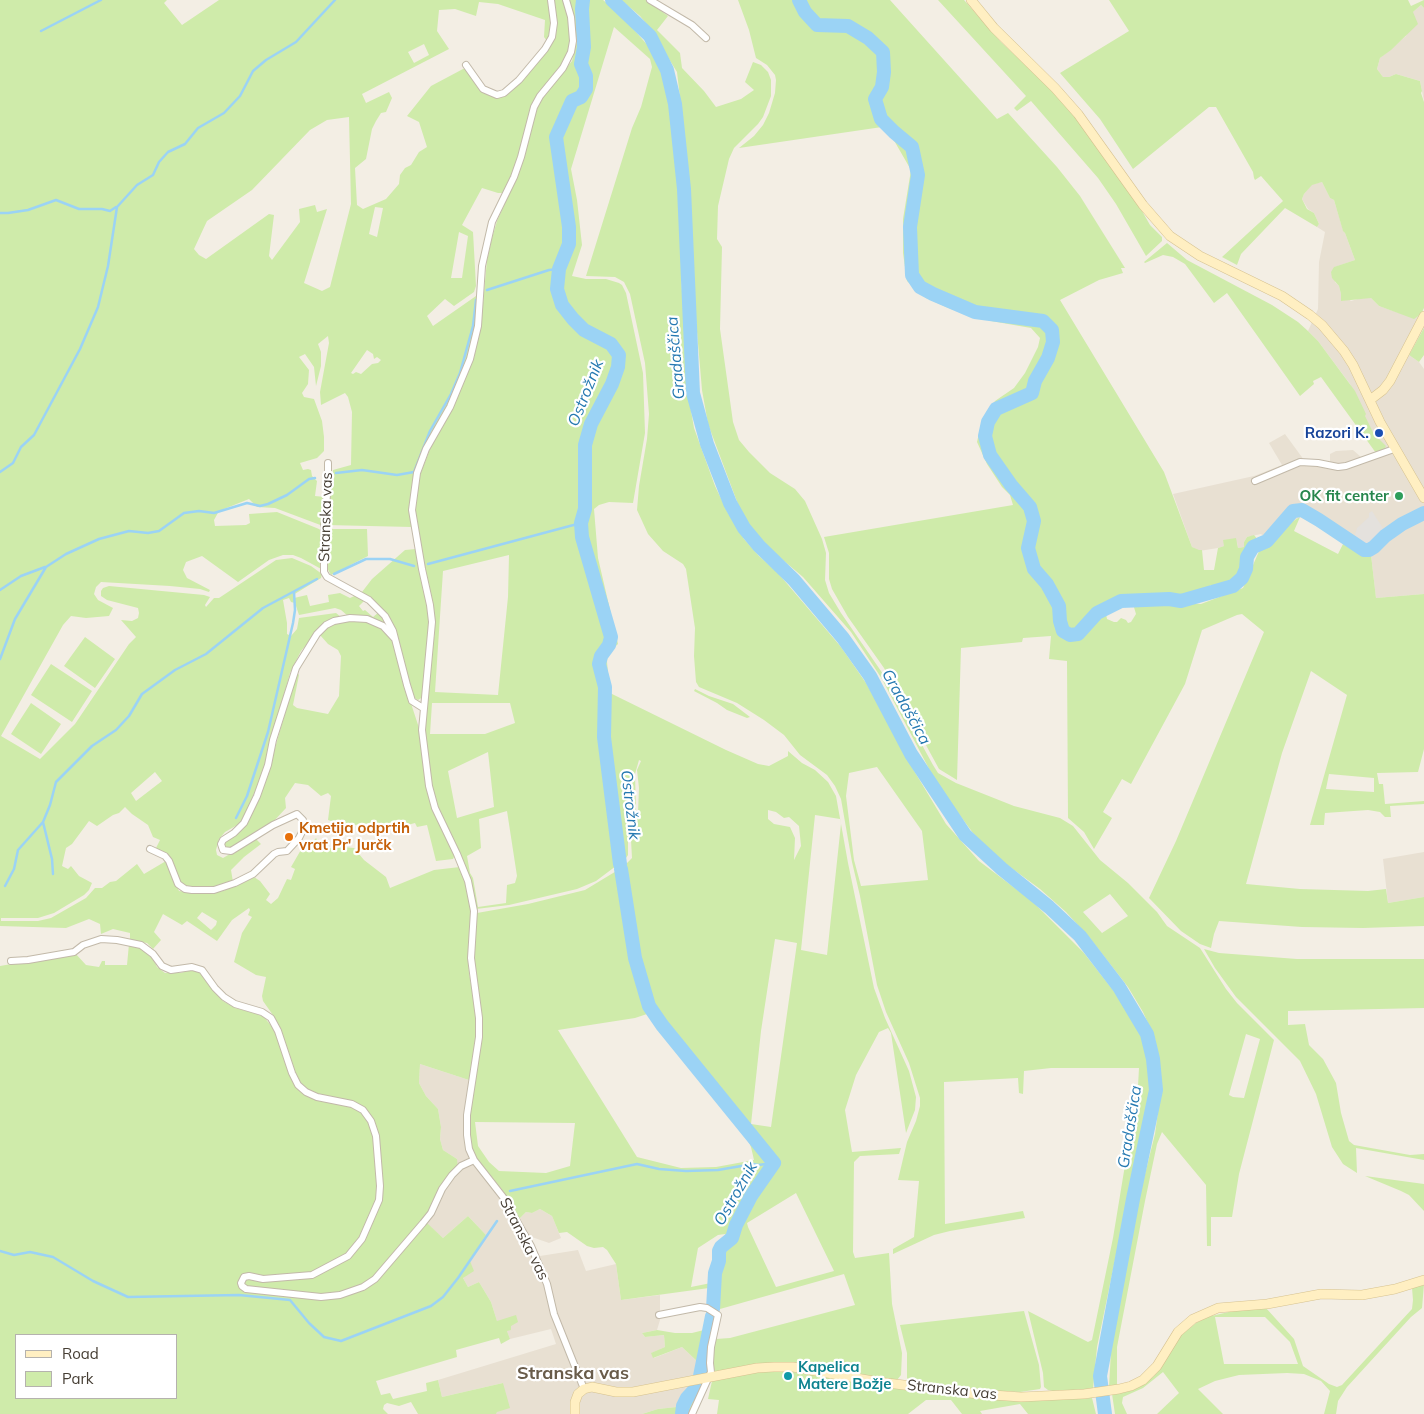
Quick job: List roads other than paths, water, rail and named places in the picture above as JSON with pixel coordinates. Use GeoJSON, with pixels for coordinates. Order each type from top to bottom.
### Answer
{"type":"FeatureCollection","features":[{"type":"Feature","properties":{"kind":"street"},"geometry":{"type":"LineString","coordinates":[[466,65],[483,89],[497,95],[504,93],[519,80],[545,49],[552,37],[554,23],[551,0]]}},
{"type":"Feature","properties":{"kind":"street","name":"Stranska vas"},"geometry":{"type":"LineString","coordinates":[[566,0],[571,17],[574,41],[571,52],[563,68],[540,96],[534,107],[516,170],[492,222],[482,266],[478,326],[470,359],[452,401],[426,449],[417,473],[412,510],[432,622],[422,730],[429,786],[434,808],[468,881],[474,911],[471,958],[479,1018],[479,1037],[467,1115],[469,1149],[474,1160],[503,1197],[538,1261],[547,1284],[554,1314],[584,1389],[592,1387],[616,1392],[633,1392],[757,1368],[792,1367],[879,1382],[978,1394],[1021,1397],[1084,1394],[1119,1389],[1143,1380],[1157,1366],[1178,1332],[1193,1319],[1218,1308],[1267,1304],[1321,1294],[1362,1295],[1395,1289],[1424,1280]]}},
{"type":"Feature","properties":{"kind":"street"},"geometry":{"type":"LineString","coordinates":[[650,0],[692,25],[706,38]]}},
{"type":"Feature","properties":{"kind":"street"},"geometry":{"type":"LineString","coordinates":[[971,0],[994,28],[1055,88],[1078,114],[1143,205],[1170,236],[1200,256],[1282,296],[1322,325],[1353,365],[1394,448],[1424,498]]}},
{"type":"Feature","properties":{"kind":"street"},"geometry":{"type":"LineString","coordinates":[[1370,400],[1383,390],[1390,381],[1424,316]]}},
{"type":"Feature","properties":{"kind":"street"},"geometry":{"type":"LineString","coordinates":[[1255,480],[1300,462],[1338,467],[1346,466],[1394,448]]}},
{"type":"Feature","properties":{"kind":"street","name":"Stranska vas"},"geometry":{"type":"LineString","coordinates":[[328,463],[324,527],[324,572],[327,576],[361,594],[377,607],[391,625],[406,685],[412,701],[423,708]]}},
{"type":"Feature","properties":{"kind":"street"},"geometry":{"type":"LineString","coordinates":[[150,849],[165,856],[169,861],[178,884],[185,889],[192,890],[214,890],[235,883],[253,874],[274,854],[287,851],[302,832],[303,820],[297,814],[273,825],[231,851],[223,850],[221,844],[223,840],[244,823],[257,796],[296,668],[317,634],[326,625],[334,621],[350,618],[366,620],[383,626],[396,639]]}},
{"type":"Feature","properties":{"kind":"street"},"geometry":{"type":"LineString","coordinates":[[11,961],[74,952],[83,945],[101,940],[117,940],[141,945],[153,954],[162,966],[171,970],[192,967],[202,970],[215,988],[235,1004],[262,1012],[271,1018],[278,1031],[298,1085],[306,1092],[317,1096],[352,1104],[363,1110],[371,1121],[376,1136],[379,1200],[362,1240],[348,1256],[312,1275],[263,1279],[249,1276],[244,1277],[241,1283],[246,1289],[321,1297],[340,1295],[363,1287],[375,1279],[423,1223],[452,1175],[461,1166],[474,1160]]}},
{"type":"Feature","properties":{"kind":"street"},"geometry":{"type":"LineString","coordinates":[[659,1316],[700,1307],[707,1308],[718,1315],[711,1347],[711,1372],[702,1378],[692,1414]]}},
{"type":"Feature","properties":{"kind":"street"},"geometry":{"type":"LineString","coordinates":[[575,1414],[575,1402],[578,1394],[584,1389]]}},
{"type":"Feature","properties":{"kind":"waterway"},"geometry":{"type":"LineString","coordinates":[[41,31],[101,0]]}},
{"type":"Feature","properties":{"kind":"waterway"},"geometry":{"type":"LineString","coordinates":[[0,472],[13,463],[21,447],[34,435],[80,349],[98,307],[108,266],[117,207],[137,185],[153,175],[159,162],[168,152],[185,144],[198,128],[224,113],[240,96],[253,71],[266,60],[296,42],[335,0]]}},
{"type":"Feature","properties":{"kind":"waterway","name":"Ostrožnik"},"geometry":{"type":"LineString","coordinates":[[583,0],[584,47],[581,64],[586,76],[586,89],[581,97],[572,101],[556,137],[569,227],[569,244],[559,269],[557,289],[562,305],[573,319],[584,330],[611,344],[619,355],[618,367],[612,384],[591,424],[585,445],[585,509],[581,523],[582,537],[611,637],[599,664],[605,687],[604,737],[620,864]]}},
{"type":"Feature","properties":{"kind":"waterway","name":"Gradaščica"},"geometry":{"type":"LineString","coordinates":[[612,0],[650,36],[667,70],[675,104],[684,189],[693,393],[707,444],[730,503],[744,528],[759,546],[794,580],[843,638],[870,676],[911,754],[965,835],[1080,936],[1119,987],[1147,1034],[1153,1059],[1156,1090],[1133,1199],[1100,1376],[1105,1414]]}},
{"type":"Feature","properties":{"kind":"waterway"},"geometry":{"type":"LineString","coordinates":[[799,0],[805,12],[817,25],[848,26],[868,38],[883,52],[884,72],[882,87],[875,99],[881,119],[912,147],[918,175],[910,227],[912,275],[920,287],[975,312],[1043,321],[1052,330],[1053,342],[1048,358],[1035,381],[1032,393],[996,409],[988,422],[985,436],[990,455],[1011,485],[1030,507],[1034,521],[1028,548],[1034,569],[1047,584],[1059,606],[1063,631],[1070,635],[1078,634],[1097,613],[1121,601],[1169,599],[1181,601],[1233,586],[1242,578],[1246,569],[1247,557],[1253,547],[1267,541],[1293,511],[1302,510],[1364,550],[1374,547],[1385,536],[1402,524],[1424,513]]}},
{"type":"Feature","properties":{"kind":"waterway"},"geometry":{"type":"LineString","coordinates":[[0,213],[28,210],[56,200],[79,209],[110,211],[116,207]]}},
{"type":"Feature","properties":{"kind":"waterway"},"geometry":{"type":"LineString","coordinates":[[487,290],[549,270],[559,269]]}},
{"type":"Feature","properties":{"kind":"waterway"},"geometry":{"type":"LineString","coordinates":[[336,473],[362,470],[397,475],[414,472],[430,431],[451,394],[460,373],[473,326],[476,300]]}},
{"type":"Feature","properties":{"kind":"waterway"},"geometry":{"type":"LineString","coordinates":[[0,659],[15,619],[46,567],[66,554],[99,539],[129,531],[148,533],[159,531],[184,513],[199,511],[214,513],[247,503],[260,506],[268,504],[287,495],[309,479],[315,478]]}},
{"type":"Feature","properties":{"kind":"waterway"},"geometry":{"type":"LineString","coordinates":[[428,564],[581,523]]}},
{"type":"Feature","properties":{"kind":"waterway"},"geometry":{"type":"LineString","coordinates":[[334,574],[366,559],[390,559],[414,566]]}},
{"type":"Feature","properties":{"kind":"waterway"},"geometry":{"type":"LineString","coordinates":[[0,590],[21,576],[45,567]]}},
{"type":"Feature","properties":{"kind":"waterway"},"geometry":{"type":"LineString","coordinates":[[5,886],[14,869],[18,850],[43,822],[56,782],[92,746],[116,730],[129,716],[142,694],[175,670],[206,654],[263,608],[317,579]]}},
{"type":"Feature","properties":{"kind":"waterway"},"geometry":{"type":"LineString","coordinates":[[236,818],[247,796],[268,732],[293,623],[295,610],[294,592]]}},
{"type":"Feature","properties":{"kind":"waterway"},"geometry":{"type":"LineString","coordinates":[[43,822],[52,859],[53,874]]}},
{"type":"Feature","properties":{"kind":"waterway","name":"Ostrožnik"},"geometry":{"type":"LineString","coordinates":[[621,869],[635,958],[649,1006],[662,1025],[774,1163],[751,1196],[736,1225],[732,1238],[719,1251],[719,1261],[715,1273],[713,1309]]}},
{"type":"Feature","properties":{"kind":"waterway"},"geometry":{"type":"LineString","coordinates":[[510,1191],[637,1164],[659,1169],[686,1171],[718,1170],[753,1164],[774,1163]]}},
{"type":"Feature","properties":{"kind":"waterway"},"geometry":{"type":"LineString","coordinates":[[0,1251],[14,1255],[30,1252],[53,1257],[93,1281],[128,1297],[239,1295],[290,1300],[309,1323],[324,1337],[341,1341],[431,1306],[443,1297],[497,1221]]}},
{"type":"Feature","properties":{"kind":"waterway","name":"Ostrožnik"},"geometry":{"type":"LineString","coordinates":[[682,1414],[687,1398],[698,1386],[712,1316]]}},
{"type":"Feature","properties":{"kind":"place","name":"Razori K."},"geometry":{"type":"Point","coordinates":[1379,433]}},
{"type":"Feature","properties":{"kind":"place","name":"OK fit center"},"geometry":{"type":"Point","coordinates":[1399,496]}},
{"type":"Feature","properties":{"kind":"place","name":"Kmetija odprtih vrat Pr' Jurčk"},"geometry":{"type":"Point","coordinates":[289,837]}},
{"type":"Feature","properties":{"kind":"place","name":"Kapelica Matere Božje"},"geometry":{"type":"Point","coordinates":[788,1376]}},
{"type":"Feature","properties":{"kind":"district","name":"Stranska vas"},"geometry":{"type":"Point","coordinates":[573,1374]}}]}
